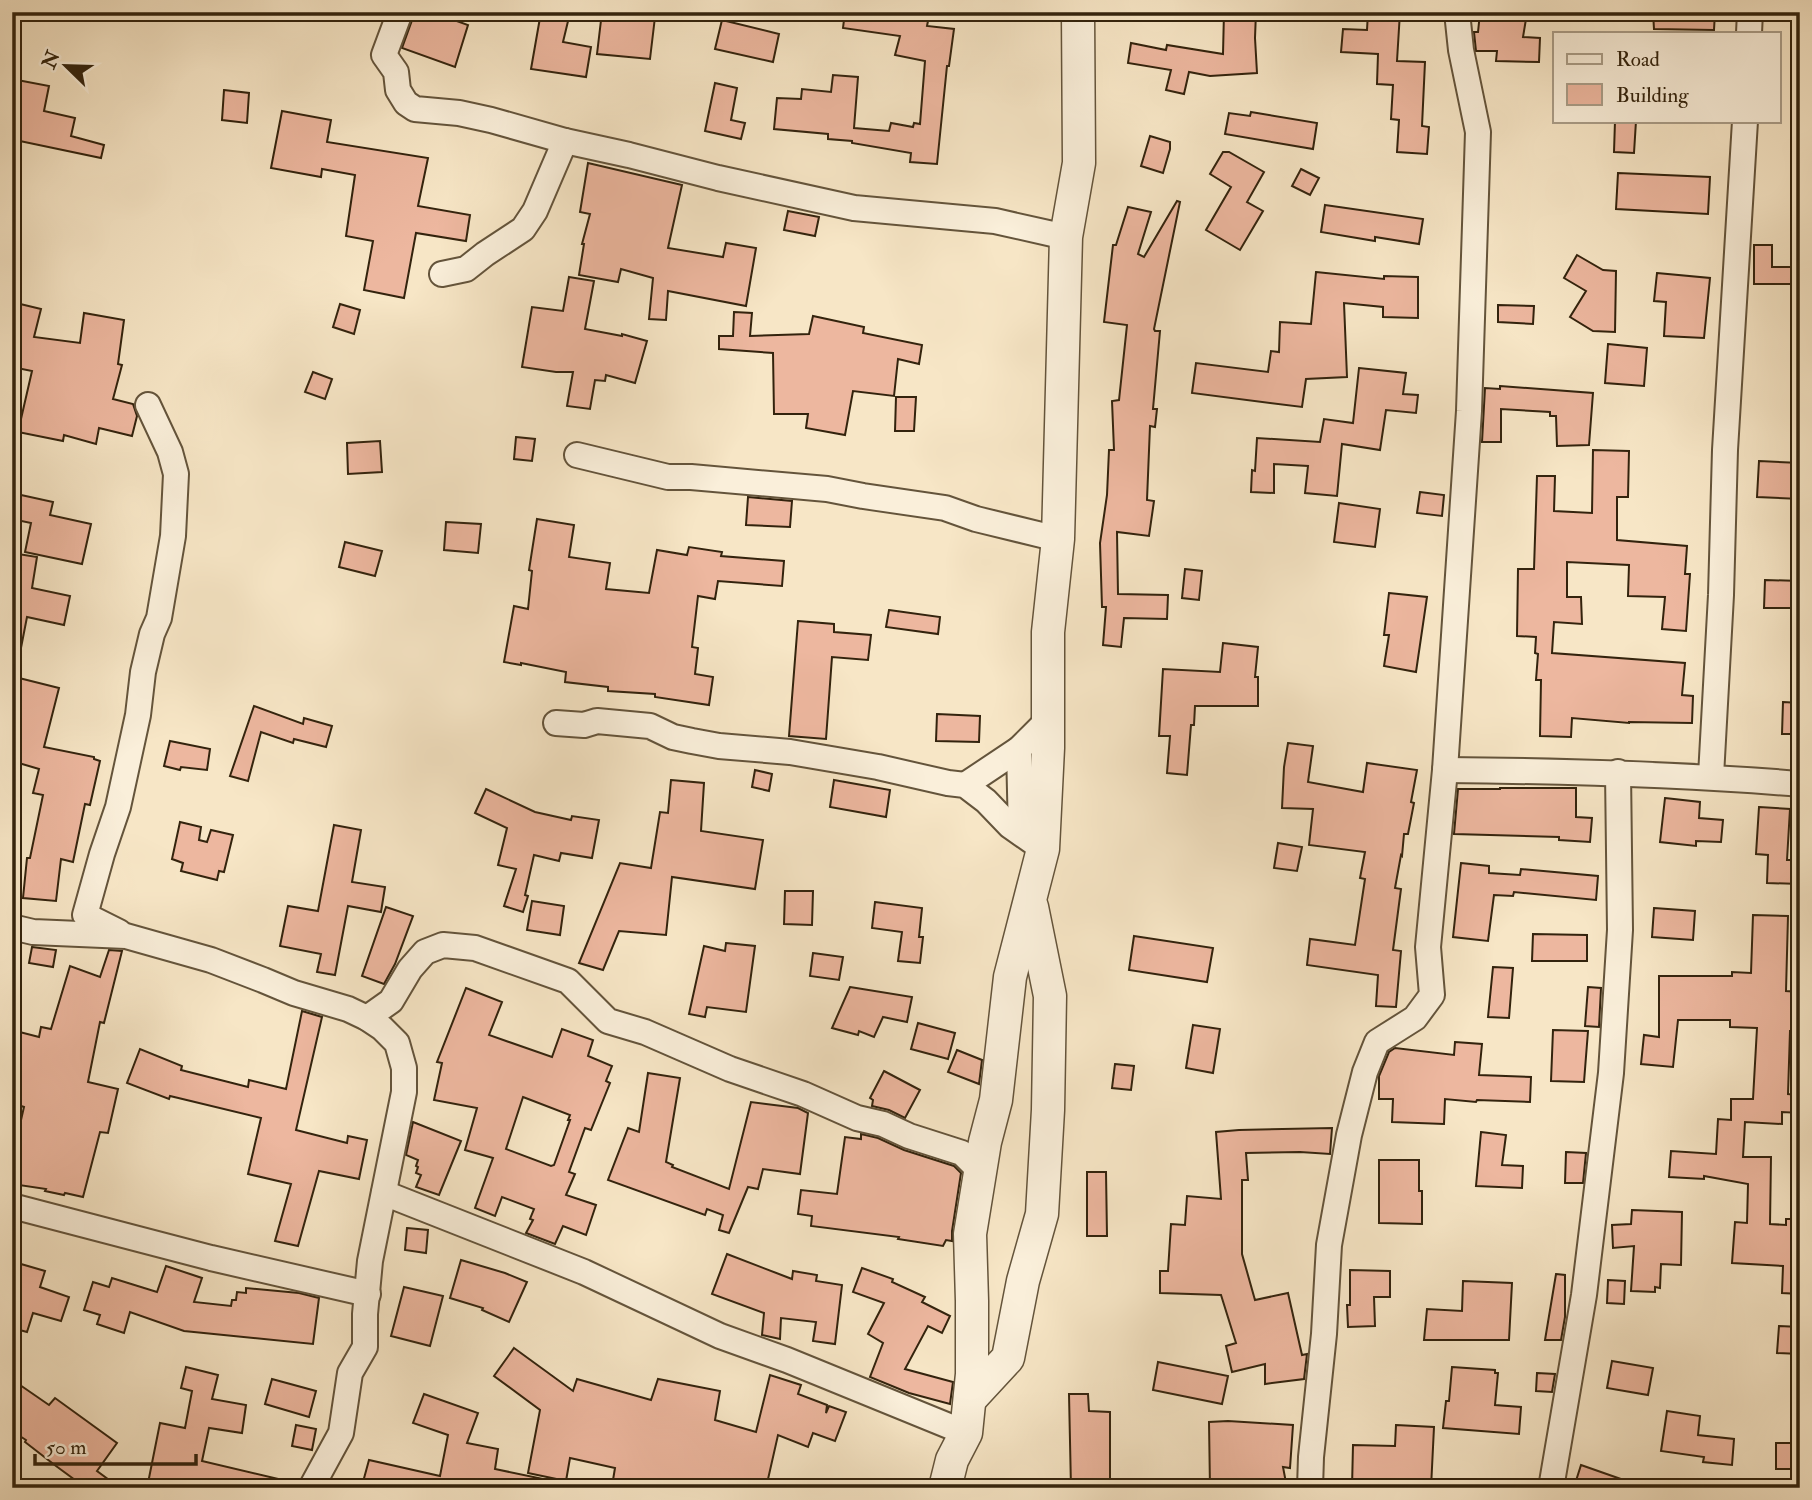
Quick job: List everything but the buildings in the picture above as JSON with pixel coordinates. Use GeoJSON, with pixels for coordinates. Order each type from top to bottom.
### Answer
{"type":"FeatureCollection","features":[{"type":"Feature","properties":{"kind":"street"},"geometry":{"type":"LineString","coordinates":[[400,12],[384,55],[396,72],[398,90],[406,103],[415,109],[458,113],[491,120],[565,141],[853,208],[995,221],[1066,237]]}},
{"type":"Feature","properties":{"kind":"street"},"geometry":{"type":"LineString","coordinates":[[945,1488],[952,1460],[966,1433],[972,1374],[970,1234],[976,1156],[996,1100],[1010,977],[1030,898],[1032,841],[1048,720],[1048,632],[1058,539],[1066,237],[1079,163],[1078,12]]}},
{"type":"Feature","properties":{"kind":"street"},"geometry":{"type":"LineString","coordinates":[[1310,1488],[1329,1245],[1349,1135],[1365,1072],[1377,1042],[1415,1018],[1432,995],[1428,947],[1445,770],[1469,411],[1478,132],[1461,50],[1457,12]]}},
{"type":"Feature","properties":{"kind":"street"},"geometry":{"type":"LineString","coordinates":[[1749,32],[1750,12]]}},
{"type":"Feature","properties":{"kind":"street"},"geometry":{"type":"LineString","coordinates":[[1711,776],[1721,595],[1725,450],[1745,122]]}},
{"type":"Feature","properties":{"kind":"street"},"geometry":{"type":"LineString","coordinates":[[442,274],[466,269],[523,229],[535,211],[565,141]]}},
{"type":"Feature","properties":{"kind":"street"},"geometry":{"type":"LineString","coordinates":[[148,405],[170,452],[176,474],[173,536],[159,618],[143,671],[138,715],[118,807],[85,915],[126,936],[211,960],[367,1018],[397,1043],[404,1068],[404,1092],[370,1261],[365,1347],[350,1373],[341,1433],[311,1488]]}},
{"type":"Feature","properties":{"kind":"street"},"geometry":{"type":"LineString","coordinates":[[577,455],[668,477],[827,489],[945,508],[976,519],[1058,539]]}},
{"type":"Feature","properties":{"kind":"street"},"geometry":{"type":"LineString","coordinates":[[965,785],[1019,749],[1048,720]]}},
{"type":"Feature","properties":{"kind":"street"},"geometry":{"type":"LineString","coordinates":[[556,723],[584,725],[597,721],[650,726],[673,737],[692,741],[790,752],[965,785],[1032,841]]}},
{"type":"Feature","properties":{"kind":"street"},"geometry":{"type":"LineString","coordinates":[[1019,749],[1032,841]]}},
{"type":"Feature","properties":{"kind":"street"},"geometry":{"type":"LineString","coordinates":[[1445,770],[1618,772],[1711,776],[1800,784]]}},
{"type":"Feature","properties":{"kind":"street"},"geometry":{"type":"LineString","coordinates":[[1551,1488],[1584,1295],[1611,1073],[1620,930],[1618,772]]}},
{"type":"Feature","properties":{"kind":"street"},"geometry":{"type":"LineString","coordinates":[[970,1399],[1008,1357],[1023,1281],[1042,1214],[1048,1110],[1050,996],[1030,898]]}},
{"type":"Feature","properties":{"kind":"street"},"geometry":{"type":"LineString","coordinates":[[12,927],[33,932],[126,936]]}},
{"type":"Feature","properties":{"kind":"street"},"geometry":{"type":"LineString","coordinates":[[367,1018],[391,1001],[410,969],[425,952],[443,945],[475,948],[568,981],[608,1021],[645,1032],[730,1069],[803,1094],[857,1118],[883,1124],[909,1136],[976,1156]]}},
{"type":"Feature","properties":{"kind":"street"},"geometry":{"type":"LineString","coordinates":[[384,1193],[584,1272],[720,1336],[787,1360],[966,1433]]}},
{"type":"Feature","properties":{"kind":"street"},"geometry":{"type":"LineString","coordinates":[[12,1206],[164,1247],[368,1294]]}}]}
